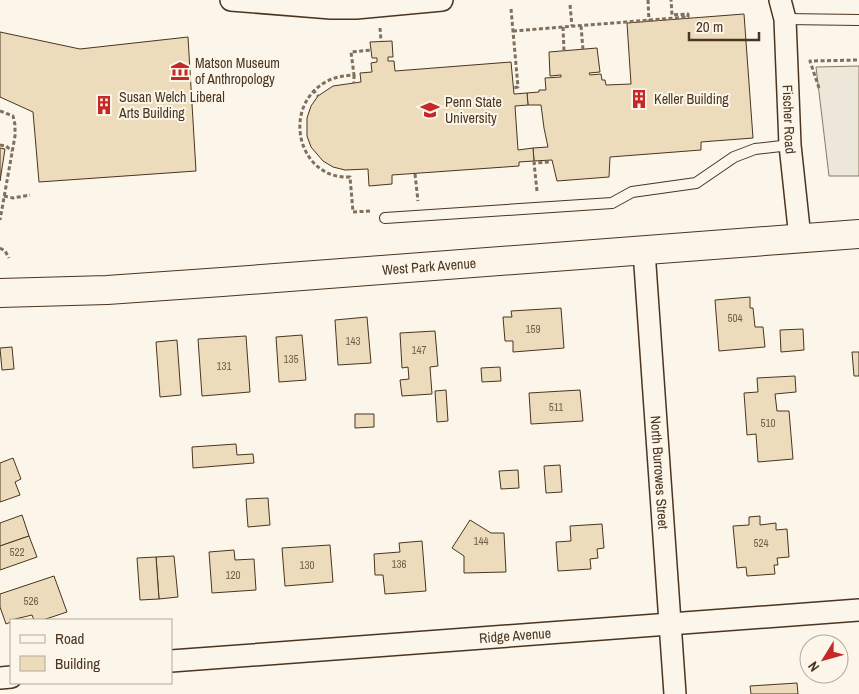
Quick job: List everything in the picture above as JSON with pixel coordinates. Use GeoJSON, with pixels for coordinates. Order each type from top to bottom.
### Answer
{"type":"FeatureCollection","features":[{"type":"Feature","properties":{"kind":"main road","name":"West Park Avenue"},"geometry":{"type":"LineString","coordinates":[[0,293],[127,288],[859,234]]}},
{"type":"Feature","properties":{"kind":"street"},"geometry":{"type":"LineString","coordinates":[[231,0],[356,4],[442,0]]}},
{"type":"Feature","properties":{"kind":"street","name":"Fischer Road"},"geometry":{"type":"LineString","coordinates":[[782,10],[790,145],[800,238]]}},
{"type":"Feature","properties":{"kind":"street","name":"North Burrowes Street"},"geometry":{"type":"LineString","coordinates":[[644,251],[675,694]]}},
{"type":"Feature","properties":{"kind":"street","name":"Ridge Avenue"},"geometry":{"type":"LineString","coordinates":[[172,661],[859,610]]}},
{"type":"Feature","properties":{"kind":"lane"},"geometry":{"type":"LineString","coordinates":[[782,10],[859,20]]}},
{"type":"Feature","properties":{"kind":"lane"},"geometry":{"type":"LineString","coordinates":[[385,218],[612,203],[632,192],[696,183],[734,157],[755,149],[790,145]]}},
{"type":"Feature","properties":{"kind":"path"},"geometry":{"type":"LineString","coordinates":[[648,0],[649,21]]}},
{"type":"Feature","properties":{"kind":"path"},"geometry":{"type":"LineString","coordinates":[[513,31],[688,17],[688,14],[672,15],[671,0]]}},
{"type":"Feature","properties":{"kind":"path"},"geometry":{"type":"LineString","coordinates":[[570,5],[572,26]]}},
{"type":"Feature","properties":{"kind":"path"},"geometry":{"type":"LineString","coordinates":[[511,9],[518,87],[513,88]]}},
{"type":"Feature","properties":{"kind":"path"},"geometry":{"type":"LineString","coordinates":[[581,26],[583,50]]}},
{"type":"Feature","properties":{"kind":"path"},"geometry":{"type":"LineString","coordinates":[[563,27],[564,51]]}},
{"type":"Feature","properties":{"kind":"path"},"geometry":{"type":"LineString","coordinates":[[380,28],[381,42]]}},
{"type":"Feature","properties":{"kind":"path"},"geometry":{"type":"LineString","coordinates":[[354,82],[352,52],[371,50]]}},
{"type":"Feature","properties":{"kind":"path"},"geometry":{"type":"LineString","coordinates":[[819,88],[810,61],[859,60]]}},
{"type":"Feature","properties":{"kind":"path"},"geometry":{"type":"LineString","coordinates":[[354,75],[336,77],[313,90],[305,102],[300,117],[299,131],[302,145],[309,157],[319,168],[332,175],[350,177],[353,212],[384,210],[385,218]]}},
{"type":"Feature","properties":{"kind":"path"},"geometry":{"type":"LineString","coordinates":[[313,90],[318,96]]}},
{"type":"Feature","properties":{"kind":"path"},"geometry":{"type":"LineString","coordinates":[[0,111],[13,116],[15,125],[15,136],[0,220]]}},
{"type":"Feature","properties":{"kind":"path"},"geometry":{"type":"LineString","coordinates":[[0,146],[6,146],[12,152]]}},
{"type":"Feature","properties":{"kind":"path"},"geometry":{"type":"LineString","coordinates":[[538,208],[534,163],[548,162],[548,160]]}},
{"type":"Feature","properties":{"kind":"path"},"geometry":{"type":"LineString","coordinates":[[325,171],[328,164]]}},
{"type":"Feature","properties":{"kind":"path"},"geometry":{"type":"LineString","coordinates":[[415,174],[417,197]]}},
{"type":"Feature","properties":{"kind":"path"},"geometry":{"type":"LineString","coordinates":[[4,196],[13,198],[30,195]]}},
{"type":"Feature","properties":{"kind":"path"},"geometry":{"type":"LineString","coordinates":[[0,248],[5,251],[9,258]]}},
{"type":"Feature","properties":{"kind":"shaded area"},"geometry":{"type":"Polygon","coordinates":[[[859,66],[859,176],[829,176],[816,67],[859,66]]]}},
{"type":"Feature","properties":{"kind":"building","name":"Keller Building"},"geometry":{"type":"Polygon","coordinates":[[[744,14],[753,138],[701,142],[701,150],[610,157],[609,177],[557,181],[552,160],[534,161],[533,148],[548,147],[541,105],[528,105],[527,93],[546,90],[545,78],[561,77],[561,75],[550,76],[549,52],[597,48],[600,72],[589,73],[590,75],[601,74],[602,80],[605,80],[606,85],[631,84],[627,23],[744,14]]]}},
{"type":"Feature","properties":{"kind":"building","name":"Susan Welch Liberal Arts Building"},"geometry":{"type":"Polygon","coordinates":[[[0,32],[80,49],[188,37],[196,171],[39,182],[33,112],[0,97],[0,32]]]}},
{"type":"Feature","properties":{"kind":"building"},"geometry":{"type":"Polygon","coordinates":[[[392,41],[393,57],[388,57],[388,61],[394,61],[395,71],[511,62],[514,94],[527,93],[528,105],[515,106],[518,150],[533,148],[534,161],[519,162],[519,166],[392,175],[392,184],[369,186],[368,169],[345,170],[333,167],[323,161],[311,147],[307,136],[307,118],[311,106],[318,96],[333,86],[361,82],[360,73],[372,72],[371,63],[377,62],[377,58],[372,58],[370,42],[392,41]]]}},
{"type":"Feature","properties":{"kind":"building"},"geometry":{"type":"Polygon","coordinates":[[[0,148],[5,149],[0,181],[0,148]]]}},
{"type":"Feature","properties":{"kind":"building"},"geometry":{"type":"Polygon","coordinates":[[[750,297],[750,308],[753,308],[755,327],[763,327],[765,347],[719,351],[715,300],[750,297]]]}},
{"type":"Feature","properties":{"kind":"building"},"geometry":{"type":"Polygon","coordinates":[[[561,308],[564,348],[513,352],[513,341],[505,341],[503,317],[512,317],[511,311],[561,308]]]}},
{"type":"Feature","properties":{"kind":"building"},"geometry":{"type":"Polygon","coordinates":[[[367,317],[371,363],[338,365],[335,320],[367,317]]]}},
{"type":"Feature","properties":{"kind":"building"},"geometry":{"type":"Polygon","coordinates":[[[803,329],[804,350],[781,352],[780,330],[803,329]]]}},
{"type":"Feature","properties":{"kind":"building"},"geometry":{"type":"Polygon","coordinates":[[[435,331],[438,366],[430,367],[432,394],[402,396],[400,380],[409,379],[408,367],[402,368],[400,333],[435,331]]]}},
{"type":"Feature","properties":{"kind":"building"},"geometry":{"type":"Polygon","coordinates":[[[302,335],[306,380],[279,382],[276,337],[302,335]]]}},
{"type":"Feature","properties":{"kind":"building"},"geometry":{"type":"Polygon","coordinates":[[[246,336],[250,392],[202,396],[198,339],[246,336]]]}},
{"type":"Feature","properties":{"kind":"building"},"geometry":{"type":"Polygon","coordinates":[[[177,340],[181,395],[160,397],[156,342],[177,340]]]}},
{"type":"Feature","properties":{"kind":"building"},"geometry":{"type":"Polygon","coordinates":[[[12,347],[14,369],[2,370],[0,348],[12,347]]]}},
{"type":"Feature","properties":{"kind":"building"},"geometry":{"type":"Polygon","coordinates":[[[852,352],[859,352],[859,376],[854,376],[852,352]]]}},
{"type":"Feature","properties":{"kind":"building"},"geometry":{"type":"Polygon","coordinates":[[[500,367],[501,381],[482,382],[481,368],[500,367]]]}},
{"type":"Feature","properties":{"kind":"building"},"geometry":{"type":"Polygon","coordinates":[[[795,376],[796,392],[775,394],[777,411],[789,411],[793,459],[758,462],[756,434],[747,435],[744,393],[758,392],[757,378],[795,376]]]}},
{"type":"Feature","properties":{"kind":"building"},"geometry":{"type":"Polygon","coordinates":[[[446,390],[448,421],[437,422],[435,391],[446,390]]]}},
{"type":"Feature","properties":{"kind":"building"},"geometry":{"type":"Polygon","coordinates":[[[580,390],[583,421],[531,424],[529,393],[580,390]]]}},
{"type":"Feature","properties":{"kind":"building"},"geometry":{"type":"Polygon","coordinates":[[[355,414],[374,414],[374,427],[355,428],[355,414]]]}},
{"type":"Feature","properties":{"kind":"building"},"geometry":{"type":"Polygon","coordinates":[[[236,444],[237,455],[253,454],[254,463],[193,468],[192,447],[236,444]]]}},
{"type":"Feature","properties":{"kind":"building"},"geometry":{"type":"Polygon","coordinates":[[[13,458],[21,479],[15,482],[20,495],[0,502],[0,463],[13,458]]]}},
{"type":"Feature","properties":{"kind":"building"},"geometry":{"type":"Polygon","coordinates":[[[560,465],[562,492],[546,493],[544,466],[560,465]]]}},
{"type":"Feature","properties":{"kind":"building"},"geometry":{"type":"Polygon","coordinates":[[[518,470],[519,488],[501,489],[499,471],[518,470]]]}},
{"type":"Feature","properties":{"kind":"building"},"geometry":{"type":"Polygon","coordinates":[[[268,498],[270,525],[248,527],[246,499],[268,498]]]}},
{"type":"Feature","properties":{"kind":"building"},"geometry":{"type":"Polygon","coordinates":[[[22,515],[29,536],[0,546],[0,523],[22,515]]]}},
{"type":"Feature","properties":{"kind":"building"},"geometry":{"type":"Polygon","coordinates":[[[760,516],[760,525],[776,523],[776,530],[787,529],[789,557],[777,558],[778,565],[774,565],[775,574],[747,576],[746,567],[737,568],[733,526],[749,525],[749,517],[760,516]]]}},
{"type":"Feature","properties":{"kind":"building"},"geometry":{"type":"Polygon","coordinates":[[[470,520],[491,533],[504,533],[506,572],[464,573],[464,556],[452,548],[470,520]]]}},
{"type":"Feature","properties":{"kind":"building"},"geometry":{"type":"Polygon","coordinates":[[[602,524],[604,548],[597,549],[598,558],[590,559],[591,569],[558,571],[556,542],[571,541],[570,526],[602,524]]]}},
{"type":"Feature","properties":{"kind":"building"},"geometry":{"type":"Polygon","coordinates":[[[29,536],[37,557],[0,570],[0,546],[29,536]]]}},
{"type":"Feature","properties":{"kind":"building"},"geometry":{"type":"Polygon","coordinates":[[[422,541],[426,591],[385,594],[383,575],[375,575],[374,554],[400,552],[399,543],[422,541]]]}},
{"type":"Feature","properties":{"kind":"building"},"geometry":{"type":"Polygon","coordinates":[[[330,545],[333,582],[285,586],[282,548],[330,545]]]}},
{"type":"Feature","properties":{"kind":"building"},"geometry":{"type":"Polygon","coordinates":[[[234,550],[235,560],[254,559],[256,590],[212,593],[209,552],[234,550]]]}},
{"type":"Feature","properties":{"kind":"building"},"geometry":{"type":"Polygon","coordinates":[[[174,556],[178,597],[159,599],[156,557],[174,556]]]}},
{"type":"Feature","properties":{"kind":"building"},"geometry":{"type":"Polygon","coordinates":[[[156,557],[159,599],[140,600],[137,558],[156,557]]]}},
{"type":"Feature","properties":{"kind":"building"},"geometry":{"type":"Polygon","coordinates":[[[54,576],[67,612],[46,619],[34,619],[32,615],[10,619],[10,622],[6,624],[0,607],[0,594],[54,576]]]}},
{"type":"Feature","properties":{"kind":"building"},"geometry":{"type":"Polygon","coordinates":[[[797,683],[798,694],[751,694],[750,686],[797,683]]]}},
{"type":"Feature","properties":{"kind":"place","name":"Matson Museum of Anthropology"},"geometry":{"type":"Point","coordinates":[180,71]}},
{"type":"Feature","properties":{"kind":"place","name":"Keller Building"},"geometry":{"type":"Point","coordinates":[639,99]}},
{"type":"Feature","properties":{"kind":"place","name":"Susan Welch Liberal Arts Building"},"geometry":{"type":"Point","coordinates":[104,105]}},
{"type":"Feature","properties":{"kind":"place","name":"Penn State University"},"geometry":{"type":"Point","coordinates":[430,110]}}]}
